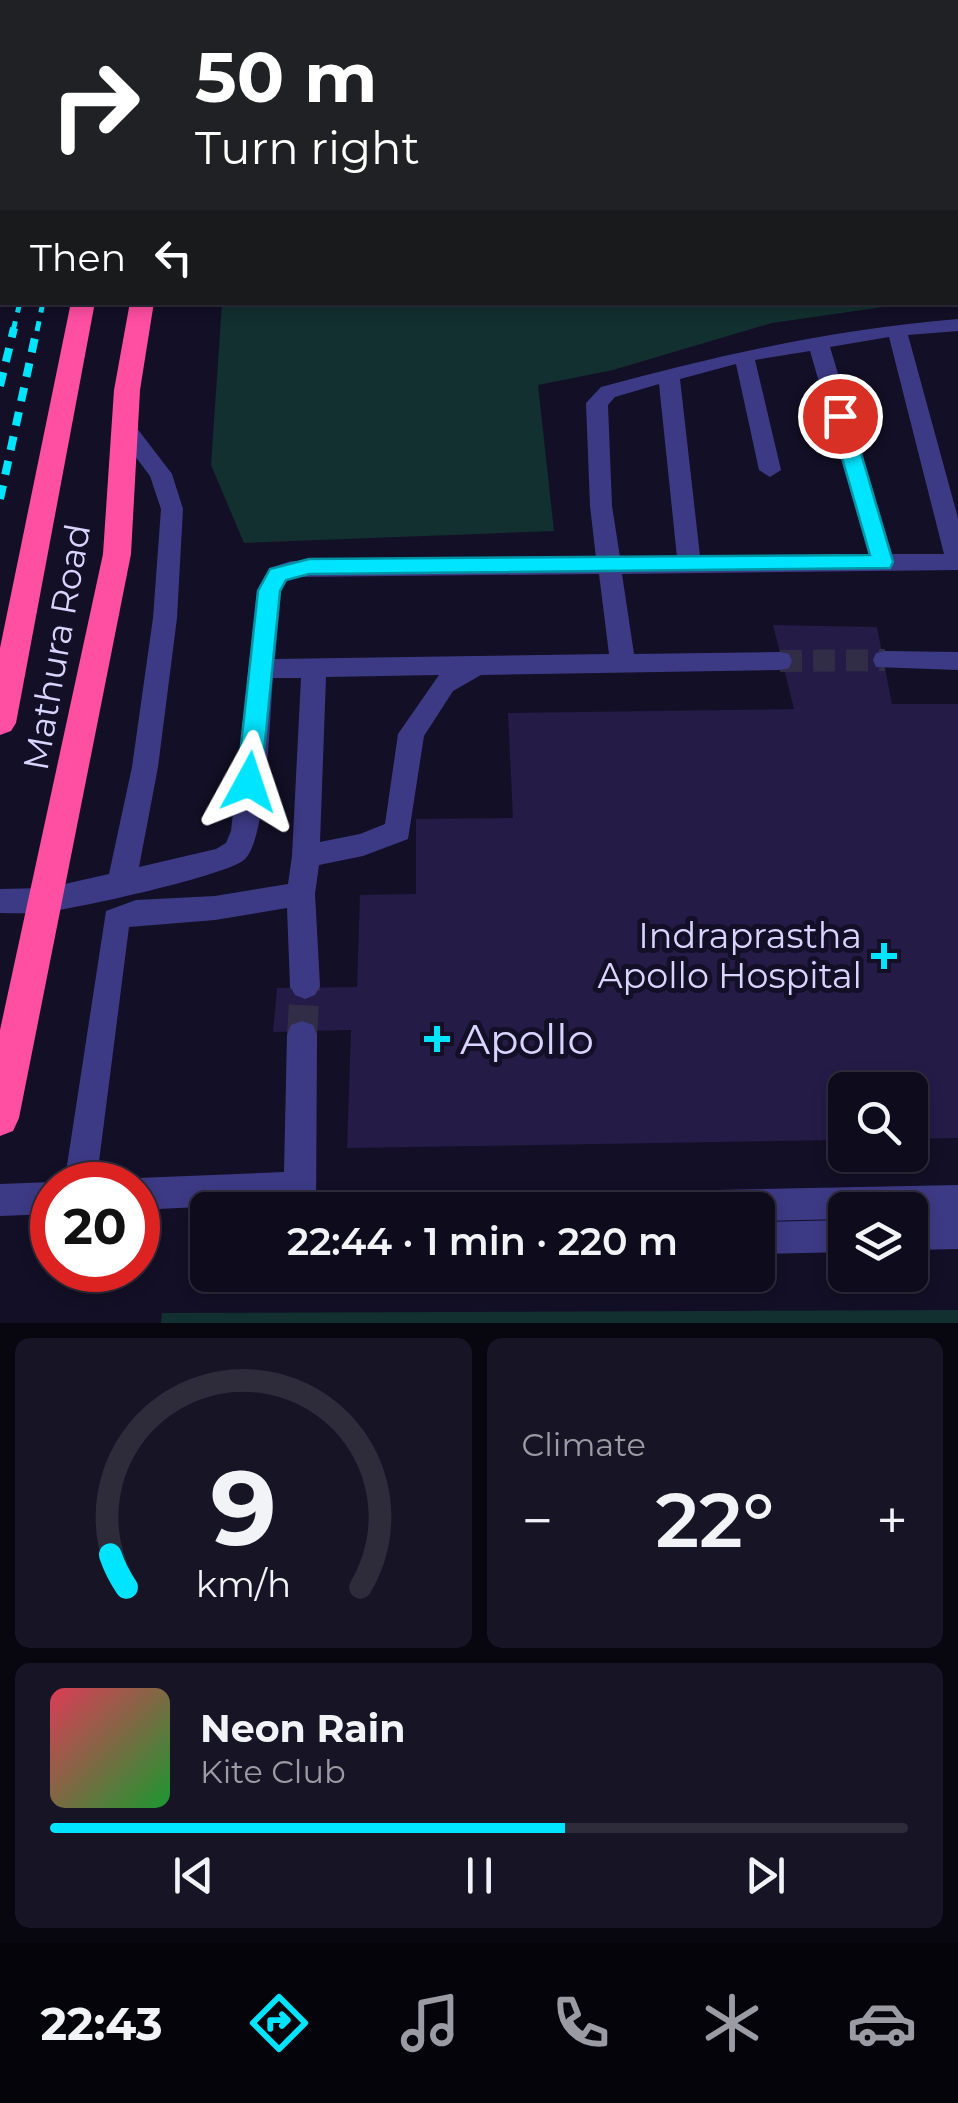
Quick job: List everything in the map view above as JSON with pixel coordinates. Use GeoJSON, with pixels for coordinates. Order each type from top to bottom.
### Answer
{"type":"FeatureCollection","features":[{"type":"Feature","properties":{"kind":"highway","name":"Mathura Road"},"geometry":{"type":"LineString","coordinates":[[0,723],[82,305]]}},
{"type":"Feature","properties":{"kind":"highway","name":"Mathura Road"},"geometry":{"type":"LineString","coordinates":[[0,1118],[117,554],[125,428],[142,305]]}},
{"type":"Feature","properties":{"kind":"lane"},"geometry":{"type":"LineString","coordinates":[[622,664],[607,565],[597,403],[608,392],[744,356],[897,330],[958,325]]}},
{"type":"Feature","properties":{"kind":"lane"},"geometry":{"type":"LineString","coordinates":[[0,900],[47,900],[121,886],[223,859],[240,846],[246,831],[269,591],[278,574],[290,569],[958,562],[897,330]]}},
{"type":"Feature","properties":{"kind":"lane"},"geometry":{"type":"LineString","coordinates":[[818,343],[883,562]]}},
{"type":"Feature","properties":{"kind":"lane"},"geometry":{"type":"LineString","coordinates":[[744,356],[770,470]]}},
{"type":"Feature","properties":{"kind":"lane"},"geometry":{"type":"LineString","coordinates":[[669,375],[689,562]]}},
{"type":"Feature","properties":{"kind":"lane"},"geometry":{"type":"LineString","coordinates":[[121,886],[145,766],[160,655],[172,509],[161,474],[125,428]]}},
{"type":"Feature","properties":{"kind":"lane"},"geometry":{"type":"LineString","coordinates":[[886,660],[958,661]]}},
{"type":"Feature","properties":{"kind":"lane"},"geometry":{"type":"LineString","coordinates":[[259,669],[780,661]]}},
{"type":"Feature","properties":{"kind":"lane"},"geometry":{"type":"LineString","coordinates":[[306,856],[363,845],[398,831],[412,734],[444,684],[480,666]]}},
{"type":"Feature","properties":{"kind":"lane"},"geometry":{"type":"LineString","coordinates":[[305,986],[301,894],[314,668]]}},
{"type":"Feature","properties":{"kind":"lane"},"geometry":{"type":"LineString","coordinates":[[83,1162],[116,920],[136,912],[215,908],[301,894]]}},
{"type":"Feature","properties":{"kind":"lane"},"geometry":{"type":"LineString","coordinates":[[299,1192],[302,1035]]}},
{"type":"Feature","properties":{"kind":"lane"},"geometry":{"type":"LineString","coordinates":[[160,1195],[190,1195]]}},
{"type":"Feature","properties":{"kind":"lane"},"geometry":{"type":"LineString","coordinates":[[0,1200],[30,1199]]}},
{"type":"Feature","properties":{"kind":"lane"},"geometry":{"type":"LineString","coordinates":[[775,1205],[958,1201]]}},
{"type":"Feature","properties":{"kind":"lane"},"geometry":{"type":"LineString","coordinates":[[928,1234],[958,1233]]}},
{"type":"Feature","properties":{"kind":"lane"},"geometry":{"type":"LineString","coordinates":[[775,1238],[828,1236]]}},
{"type":"Feature","properties":{"kind":"green space"},"geometry":{"type":"Polygon","coordinates":[[[222,305],[897,305],[772,323],[613,370],[538,385],[554,531],[244,543],[211,465],[222,305]]]}},
{"type":"Feature","properties":{"kind":"green space"},"geometry":{"type":"Polygon","coordinates":[[[958,1310],[958,1323],[161,1323],[162,1313],[958,1310]]]}},
{"type":"Feature","properties":{"kind":"building"},"geometry":{"type":"Polygon","coordinates":[[[773,625],[877,627],[892,704],[958,704],[958,1138],[928,1139],[928,1072],[828,1072],[828,1140],[347,1148],[351,1030],[273,1032],[277,988],[357,987],[360,895],[416,894],[416,819],[513,818],[508,713],[794,709],[773,625]]]}},
{"type":"Feature","properties":{"kind":"tunnel"},"geometry":{"type":"LineString","coordinates":[[780,661],[885,660]]}},
{"type":"Feature","properties":{"kind":"tunnel"},"geometry":{"type":"LineString","coordinates":[[302,1035],[305,986]]}},
{"type":"Feature","properties":{"kind":"railway"},"geometry":{"type":"LineString","coordinates":[[13,331],[19,305]]}},
{"type":"Feature","properties":{"kind":"railway"},"geometry":{"type":"LineString","coordinates":[[37,331],[42,305]]}},
{"type":"Feature","properties":{"kind":"railway"},"geometry":{"type":"LineString","coordinates":[[0,386],[14,328]]}},
{"type":"Feature","properties":{"kind":"railway"},"geometry":{"type":"LineString","coordinates":[[0,499],[37,328]]}},
{"type":"Feature","properties":{"kind":"place","name":"Indraprastha Apollo Hospital"},"geometry":{"type":"Point","coordinates":[884,956]}},
{"type":"Feature","properties":{"kind":"place","name":"Apollo"},"geometry":{"type":"Point","coordinates":[437,1039]}},
{"type":"Feature","properties":{"kind":"route"},"geometry":{"type":"LineString","coordinates":[[249,782],[269,591],[278,574],[309,566],[883,562],[840,416]]}}]}
